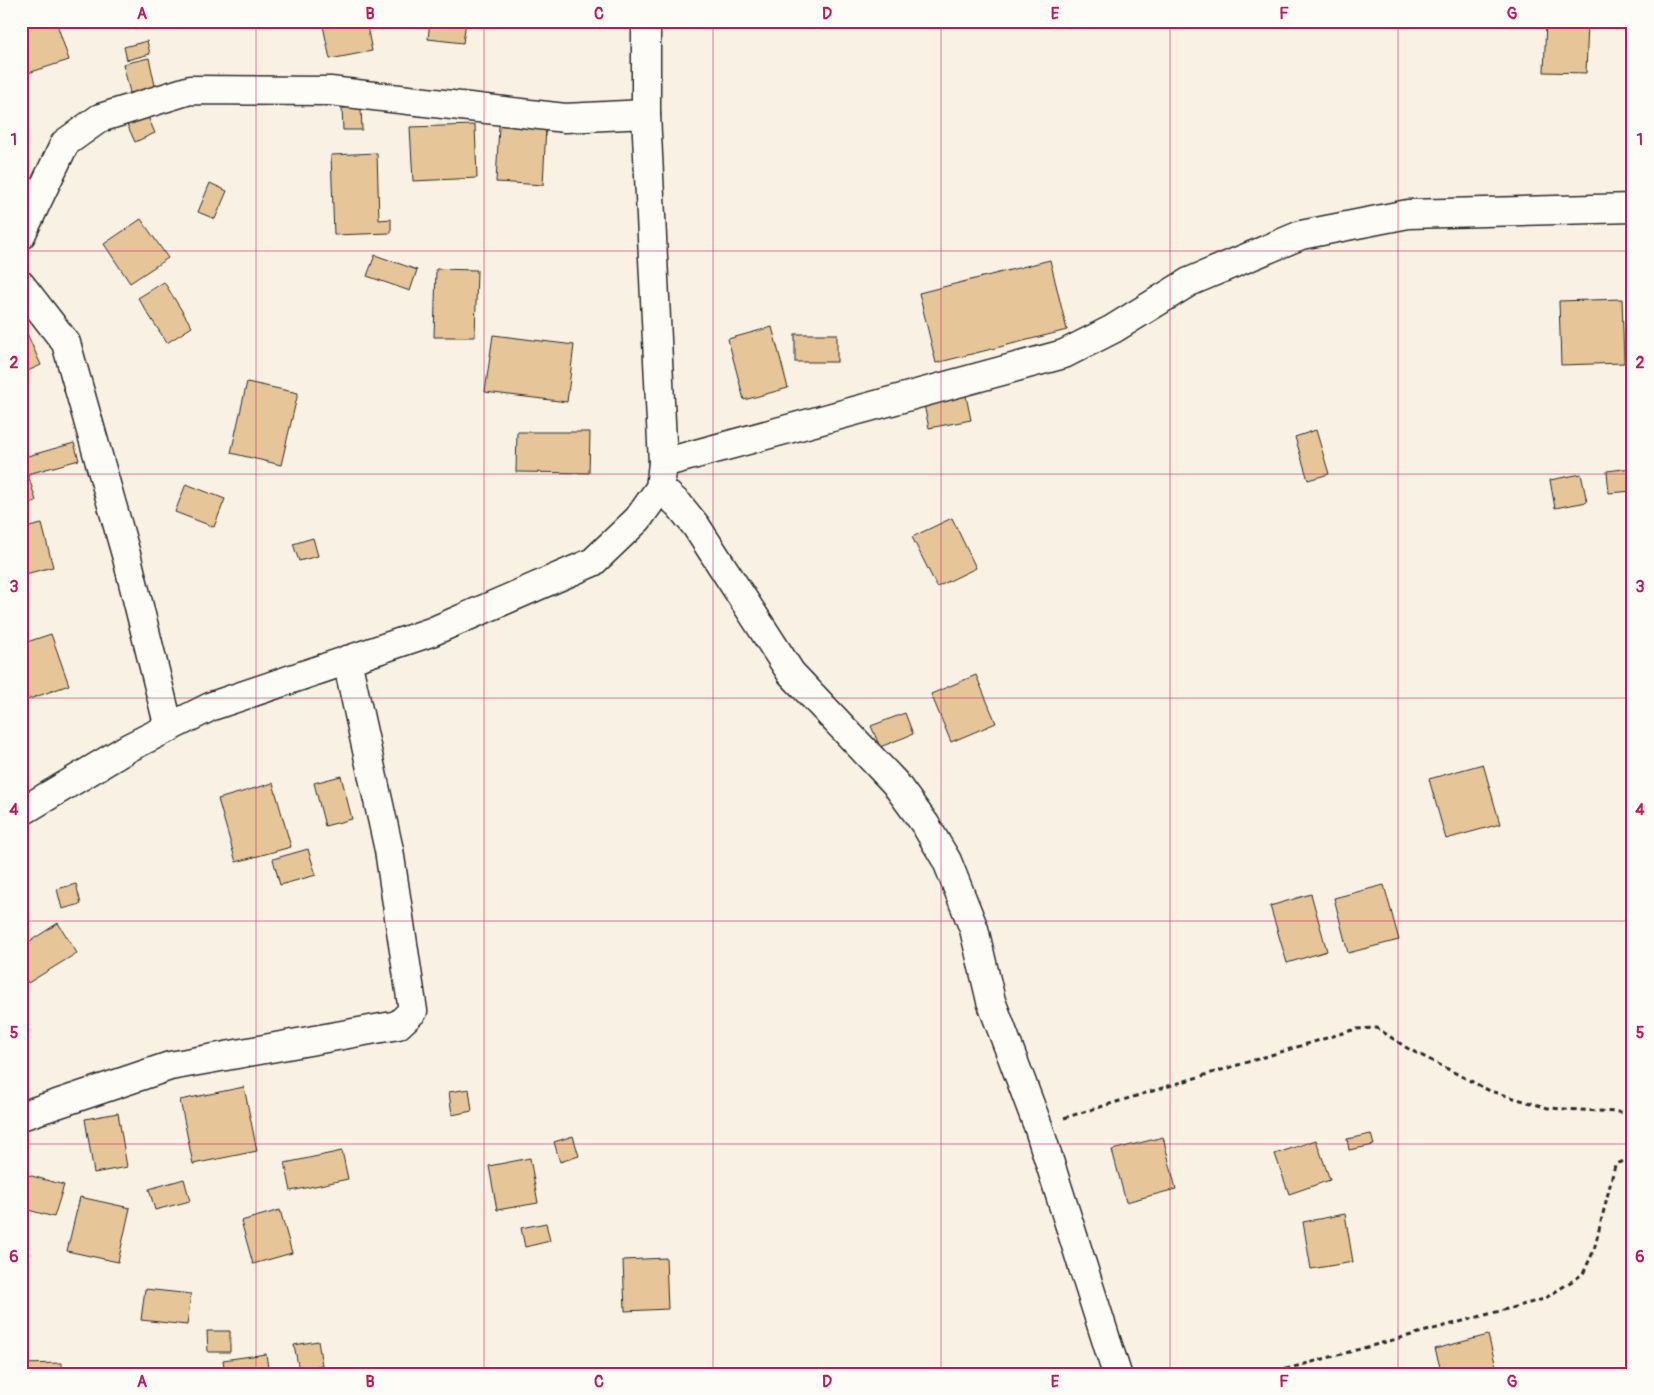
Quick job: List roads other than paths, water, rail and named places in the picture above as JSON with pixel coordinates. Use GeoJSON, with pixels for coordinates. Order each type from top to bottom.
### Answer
{"type":"FeatureCollection","features":[{"type":"Feature","properties":{"kind":"street"},"geometry":{"type":"LineString","coordinates":[[646,21],[646,114],[661,476],[696,526],[791,673],[895,783],[943,854],[958,886],[974,929],[991,1001],[1038,1126],[1117,1374]]}},
{"type":"Feature","properties":{"kind":"street"},"geometry":{"type":"LineString","coordinates":[[21,235],[65,143],[100,118],[190,90],[330,91],[564,118],[646,114]]}},
{"type":"Feature","properties":{"kind":"street"},"geometry":{"type":"LineString","coordinates":[[21,812],[130,748],[212,706],[431,632],[592,562],[638,519],[661,476],[1064,354],[1113,329],[1189,282],[1301,234],[1408,214],[1633,208]]}},
{"type":"Feature","properties":{"kind":"street"},"geometry":{"type":"LineString","coordinates":[[21,285],[66,343],[127,558],[170,728]]}},
{"type":"Feature","properties":{"kind":"street"},"geometry":{"type":"LineString","coordinates":[[21,1116],[170,1066],[398,1025],[413,1011],[389,850],[347,660]]}}]}
